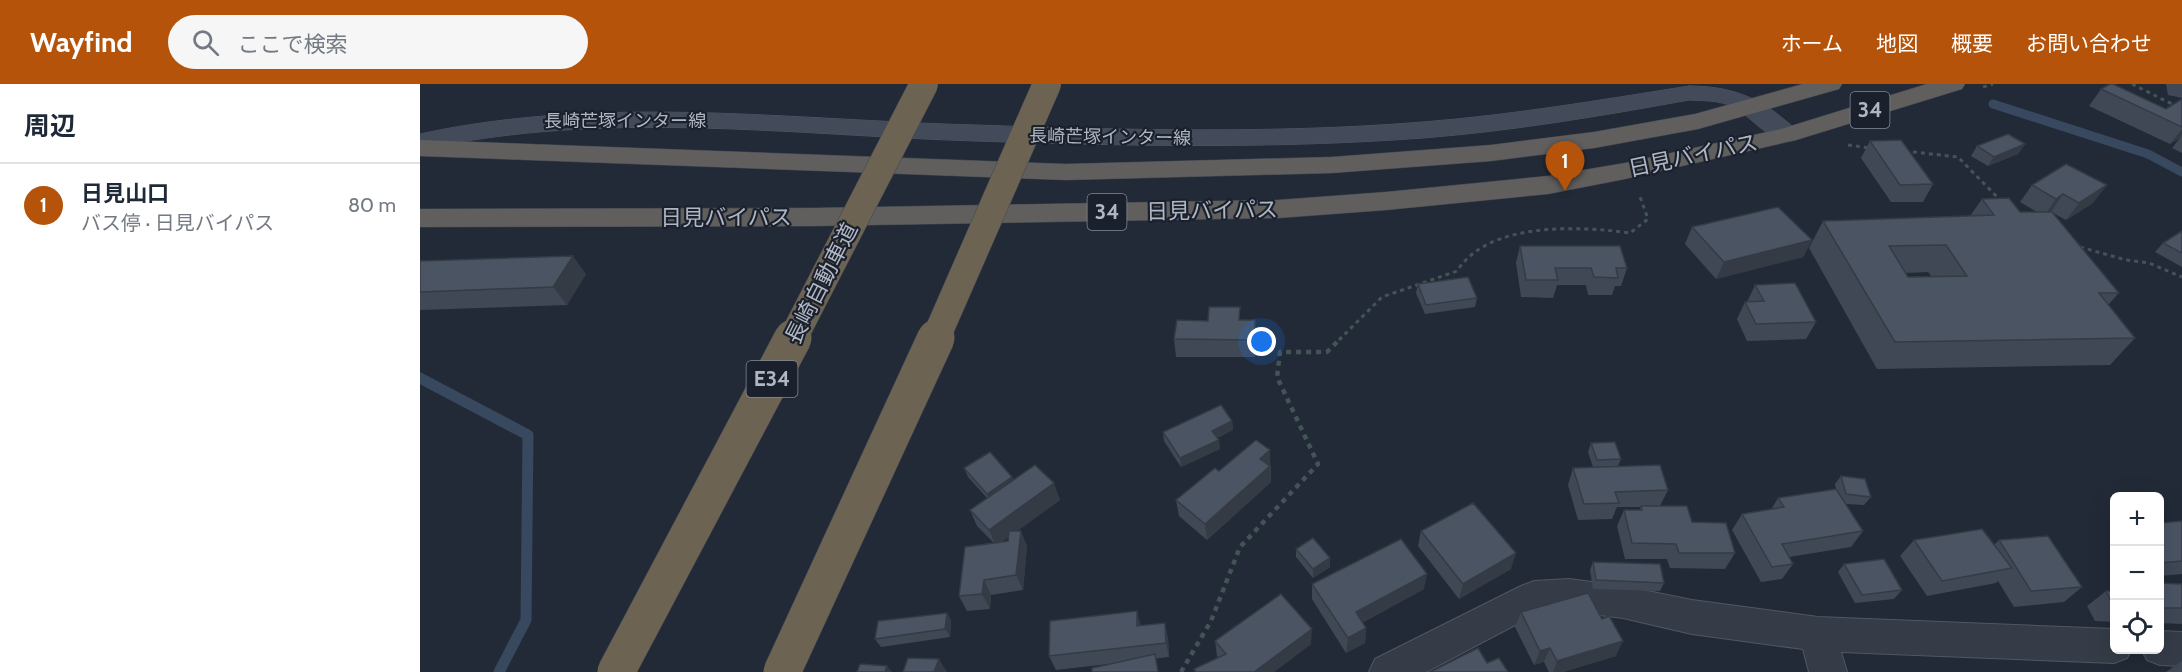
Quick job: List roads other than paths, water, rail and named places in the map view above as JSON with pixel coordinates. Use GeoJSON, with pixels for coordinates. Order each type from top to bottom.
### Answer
{"type":"FeatureCollection","features":[{"type":"Feature","properties":{"kind":"highway","name":"長崎自動車道"},"geometry":{"type":"LineString","coordinates":[[616,672],[924,84]]}},
{"type":"Feature","properties":{"kind":"highway"},"geometry":{"type":"LineString","coordinates":[[782,672],[937,336],[1047,84]]}},
{"type":"Feature","properties":{"kind":"highway","name":"日見バイパス"},"geometry":{"type":"LineString","coordinates":[[420,148],[1066,172],[1332,165],[1491,153],[1594,140],[1698,120],[1830,84]]}},
{"type":"Feature","properties":{"kind":"highway","name":"日見バイパス"},"geometry":{"type":"LineString","coordinates":[[420,218],[813,217],[1278,209],[1386,201],[1548,185],[1787,135],[1953,84]]}},
{"type":"Feature","properties":{"kind":"main road","name":"長崎芒塚インター線"},"geometry":{"type":"LineString","coordinates":[[420,142],[528,122],[605,117],[653,117],[955,133],[1237,139],[1424,130],[1563,114],[1689,93],[1722,94],[1737,98],[1754,106],[1787,135]]}},
{"type":"Feature","properties":{"kind":"street"},"geometry":{"type":"LineString","coordinates":[[1388,672],[1534,597],[1569,595],[1623,602],[1692,617],[1823,654],[2110,646]]}},
{"type":"Feature","properties":{"kind":"street"},"geometry":{"type":"LineString","coordinates":[[2164,648],[2182,649]]}},
{"type":"Feature","properties":{"kind":"waterway"},"geometry":{"type":"LineString","coordinates":[[1993,104],[2148,154],[2182,172]]}},
{"type":"Feature","properties":{"kind":"waterway"},"geometry":{"type":"LineString","coordinates":[[420,378],[528,435],[526,620],[499,672]]}},
{"type":"Feature","properties":{"kind":"place","name":"日見山口"},"geometry":{"type":"Point","coordinates":[1565,191]}}]}
